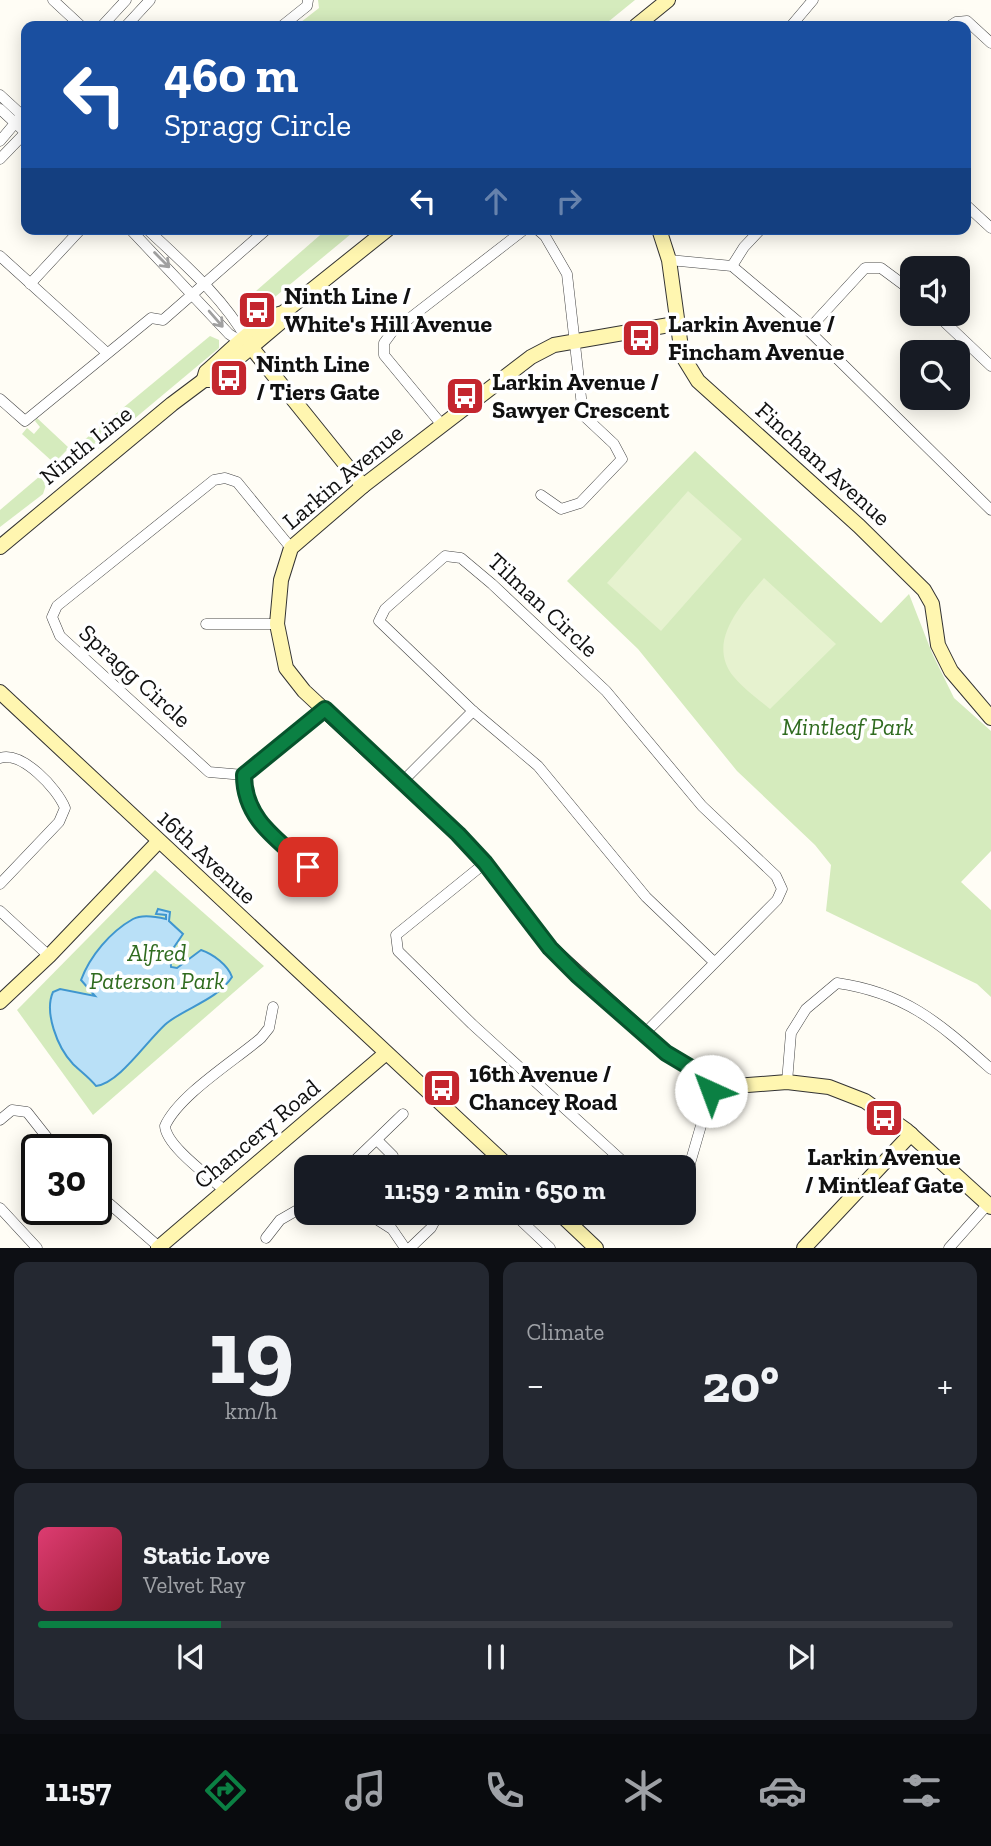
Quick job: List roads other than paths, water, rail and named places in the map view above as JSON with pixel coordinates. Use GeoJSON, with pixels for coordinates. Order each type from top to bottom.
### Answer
{"type":"FeatureCollection","features":[{"type":"Feature","properties":{"kind":"street"},"geometry":{"type":"LineString","coordinates":[[53,0],[76,21]]}},
{"type":"Feature","properties":{"kind":"street"},"geometry":{"type":"LineString","coordinates":[[107,21],[126,0]]}},
{"type":"Feature","properties":{"kind":"street"},"geometry":{"type":"LineString","coordinates":[[131,21],[150,0]]}},
{"type":"Feature","properties":{"kind":"street"},"geometry":{"type":"LineString","coordinates":[[288,21],[307,6],[308,0]]}},
{"type":"Feature","properties":{"kind":"street"},"geometry":{"type":"LineString","coordinates":[[642,21],[668,0]]}},
{"type":"Feature","properties":{"kind":"street"},"geometry":{"type":"LineString","coordinates":[[796,21],[813,0]]}},
{"type":"Feature","properties":{"kind":"street"},"geometry":{"type":"LineString","coordinates":[[971,25],[991,43]]}},
{"type":"Feature","properties":{"kind":"street"},"geometry":{"type":"LineString","coordinates":[[0,95],[21,116]]}},
{"type":"Feature","properties":{"kind":"street"},"geometry":{"type":"LineString","coordinates":[[0,109],[21,117]]}},
{"type":"Feature","properties":{"kind":"street"},"geometry":{"type":"LineString","coordinates":[[0,141],[21,118]]}},
{"type":"Feature","properties":{"kind":"street"},"geometry":{"type":"LineString","coordinates":[[0,159],[21,138]]}},
{"type":"Feature","properties":{"kind":"street"},"geometry":{"type":"LineString","coordinates":[[971,210],[991,228]]}},
{"type":"Feature","properties":{"kind":"street"},"geometry":{"type":"LineString","coordinates":[[30,284],[75,235]]}},
{"type":"Feature","properties":{"kind":"street"},"geometry":{"type":"LineString","coordinates":[[136,235],[193,292],[229,334],[246,343]]}},
{"type":"Feature","properties":{"kind":"street"},"geometry":{"type":"LineString","coordinates":[[153,235],[203,283],[246,343],[363,486]]}},
{"type":"Feature","properties":{"kind":"street"},"geometry":{"type":"LineString","coordinates":[[0,400],[25,421],[150,318],[163,320],[260,235]]}},
{"type":"Feature","properties":{"kind":"street","name":"Ninth Line"},"geometry":{"type":"LineString","coordinates":[[0,547],[204,380],[212,380],[246,343],[281,322],[283,313],[380,235]]}},
{"type":"Feature","properties":{"kind":"street"},"geometry":{"type":"LineString","coordinates":[[442,425],[384,355],[384,343],[392,332],[517,235]]}},
{"type":"Feature","properties":{"kind":"street"},"geometry":{"type":"LineString","coordinates":[[541,495],[561,509],[580,503],[622,459],[614,444],[583,415],[567,274],[544,235]]}},
{"type":"Feature","properties":{"kind":"street","name":"Fincham Avenue"},"geometry":{"type":"LineString","coordinates":[[661,235],[669,260],[675,324],[682,355],[698,381],[859,526],[924,590],[932,604],[938,645],[947,663],[968,694],[990,716]]}},
{"type":"Feature","properties":{"kind":"street"},"geometry":{"type":"LineString","coordinates":[[732,267],[755,235]]}},
{"type":"Feature","properties":{"kind":"street"},"geometry":{"type":"LineString","coordinates":[[0,256],[107,354]]}},
{"type":"Feature","properties":{"kind":"street"},"geometry":{"type":"LineString","coordinates":[[669,260],[732,267],[808,330],[991,510]]}},
{"type":"Feature","properties":{"kind":"street"},"geometry":{"type":"LineString","coordinates":[[808,330],[865,268],[881,268],[900,282]]}},
{"type":"Feature","properties":{"kind":"street","name":"Larkin Avenue"},"geometry":{"type":"LineString","coordinates":[[675,324],[574,340],[554,345],[531,357],[363,486],[291,548],[281,580],[277,624],[286,668],[304,691],[485,863],[550,948],[681,1065],[713,1081],[735,1086],[787,1082],[829,1087],[865,1101],[911,1134],[989,1206]]}},
{"type":"Feature","properties":{"kind":"street"},"geometry":{"type":"LineString","coordinates":[[949,326],[991,366]]}},
{"type":"Feature","properties":{"kind":"street","name":"Spragg Circle"},"geometry":{"type":"LineString","coordinates":[[244,775],[209,772],[60,636],[52,617],[57,606],[214,480],[226,478],[237,482],[291,548]]}},
{"type":"Feature","properties":{"kind":"street","name":"Tilman Circle"},"geometry":{"type":"LineString","coordinates":[[644,1034],[777,900],[782,889],[776,876],[702,806],[606,691],[461,558],[445,555],[385,609],[379,621],[472,711],[538,766],[646,897],[714,962]]}},
{"type":"Feature","properties":{"kind":"street"},"geometry":{"type":"LineString","coordinates":[[206,625],[277,624]]}},
{"type":"Feature","properties":{"kind":"street","name":"16th Avenue"},"geometry":{"type":"LineString","coordinates":[[0,692],[496,1155]]}},
{"type":"Feature","properties":{"kind":"street"},"geometry":{"type":"LineString","coordinates":[[325,709],[244,775],[244,796],[260,823],[308,867],[325,872]]}},
{"type":"Feature","properties":{"kind":"street"},"geometry":{"type":"LineString","coordinates":[[402,782],[472,711]]}},
{"type":"Feature","properties":{"kind":"street"},"geometry":{"type":"LineString","coordinates":[[0,758],[10,756],[22,760],[61,799],[65,808],[59,822],[0,884]]}},
{"type":"Feature","properties":{"kind":"street"},"geometry":{"type":"LineString","coordinates":[[0,1002],[49,956],[158,842]]}},
{"type":"Feature","properties":{"kind":"street"},"geometry":{"type":"LineString","coordinates":[[485,863],[396,935],[398,951],[472,1024],[616,1155]]}},
{"type":"Feature","properties":{"kind":"street"},"geometry":{"type":"LineString","coordinates":[[0,911],[49,956]]}},
{"type":"Feature","properties":{"kind":"street"},"geometry":{"type":"LineString","coordinates":[[787,1082],[790,1033],[806,1009],[837,982],[870,988],[933,1018],[991,1069]]}},
{"type":"Feature","properties":{"kind":"street"},"geometry":{"type":"LineString","coordinates":[[225,1191],[177,1147],[165,1132],[165,1126],[169,1117],[191,1096],[261,1038],[268,1028],[273,1007]]}},
{"type":"Feature","properties":{"kind":"street","name":"Chancery Road"},"geometry":{"type":"LineString","coordinates":[[158,1247],[385,1054]]}},
{"type":"Feature","properties":{"kind":"street"},"geometry":{"type":"LineString","coordinates":[[692,1155],[713,1081]]}},
{"type":"Feature","properties":{"kind":"street"},"geometry":{"type":"LineString","coordinates":[[0,1120],[12,1110],[27,1112],[44,1134]]}},
{"type":"Feature","properties":{"kind":"street"},"geometry":{"type":"LineString","coordinates":[[360,1155],[403,1114]]}},
{"type":"Feature","properties":{"kind":"street"},"geometry":{"type":"LineString","coordinates":[[804,1248],[911,1134]]}},
{"type":"Feature","properties":{"kind":"street"},"geometry":{"type":"LineString","coordinates":[[376,1140],[392,1155]]}},
{"type":"Feature","properties":{"kind":"street"},"geometry":{"type":"LineString","coordinates":[[112,1206],[158,1247]]}},
{"type":"Feature","properties":{"kind":"street"},"geometry":{"type":"LineString","coordinates":[[949,1248],[989,1206]]}},
{"type":"Feature","properties":{"kind":"street"},"geometry":{"type":"LineString","coordinates":[[0,1208],[37,1248]]}},
{"type":"Feature","properties":{"kind":"street"},"geometry":{"type":"LineString","coordinates":[[266,1238],[280,1220],[294,1212]]}},
{"type":"Feature","properties":{"kind":"street"},"geometry":{"type":"LineString","coordinates":[[386,1225],[407,1248],[433,1225]]}},
{"type":"Feature","properties":{"kind":"street"},"geometry":{"type":"LineString","coordinates":[[526,1225],[550,1248]]}},
{"type":"Feature","properties":{"kind":"street"},"geometry":{"type":"LineString","coordinates":[[572,1225],[596,1248]]}},
{"type":"Feature","properties":{"kind":"water"},"geometry":{"type":"Polygon","coordinates":[[[158,909],[170,912],[169,921],[183,934],[170,953],[171,967],[177,968],[201,950],[220,960],[232,977],[218,992],[167,1023],[124,1069],[105,1083],[96,1086],[67,1057],[57,1039],[50,1009],[53,992],[60,989],[95,996],[81,980],[95,954],[116,931],[137,917],[166,919],[166,915],[156,914],[158,909]]]}},
{"type":"Feature","properties":{"kind":"place","name":"Ninth Line / White's Hill Avenue"},"geometry":{"type":"Point","coordinates":[257,310]}},
{"type":"Feature","properties":{"kind":"place","name":"Larkin Avenue / Fincham Avenue"},"geometry":{"type":"Point","coordinates":[641,338]}},
{"type":"Feature","properties":{"kind":"place","name":"Ninth Line / Tiers Gate"},"geometry":{"type":"Point","coordinates":[229,378]}},
{"type":"Feature","properties":{"kind":"place","name":"Larkin Avenue / Sawyer Crescent"},"geometry":{"type":"Point","coordinates":[465,396]}},
{"type":"Feature","properties":{"kind":"place","name":"16th Avenue / Chancey Road"},"geometry":{"type":"Point","coordinates":[442,1088]}},
{"type":"Feature","properties":{"kind":"place","name":"Larkin Avenue / Mintleaf Gate"},"geometry":{"type":"Point","coordinates":[884,1118]}},
{"type":"Feature","properties":{"kind":"park label","name":"Mintleaf Park"},"geometry":{"type":"Point","coordinates":[848,727]}},
{"type":"Feature","properties":{"kind":"park label","name":"Alfred Paterson Park"},"geometry":{"type":"Point","coordinates":[157,967]}}]}
